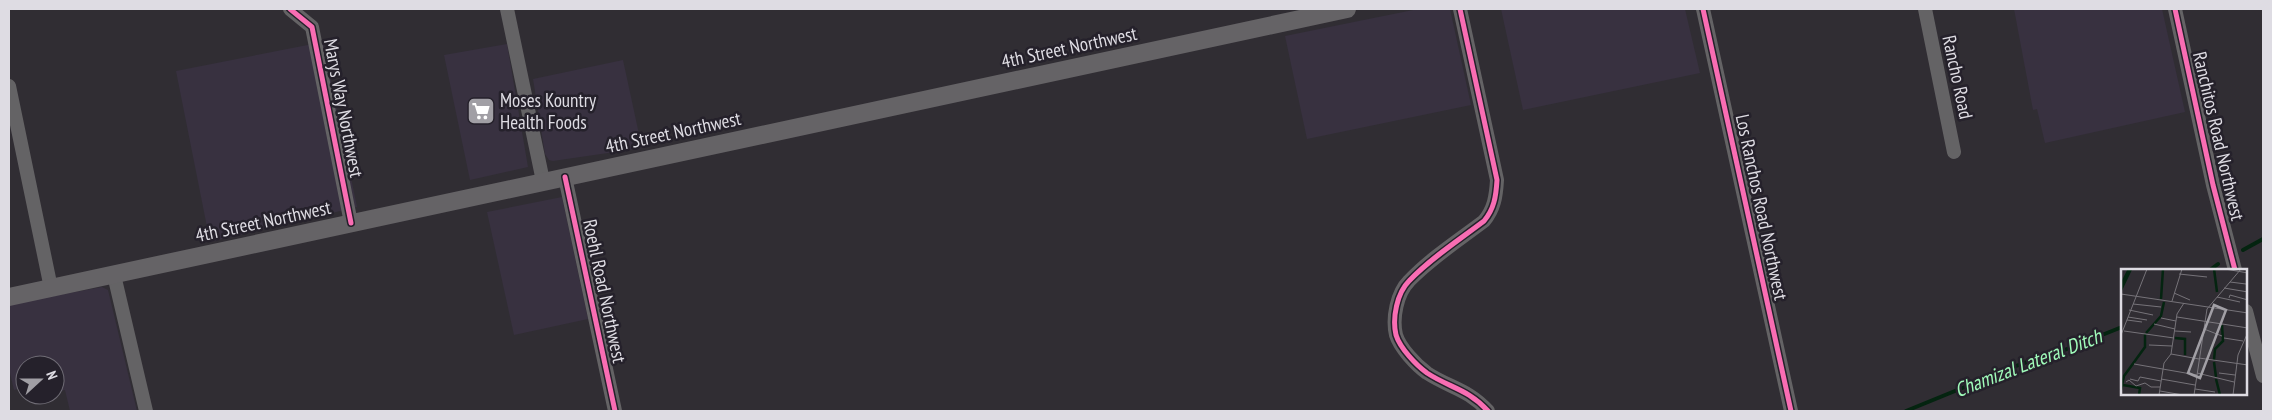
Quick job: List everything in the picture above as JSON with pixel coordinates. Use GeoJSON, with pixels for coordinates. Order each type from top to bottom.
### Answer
{"type":"FeatureCollection","features":[{"type":"Feature","properties":{"kind":"main road","name":"4th Street Northwest"},"geometry":{"type":"LineString","coordinates":[[9,296],[1347,9]]}},
{"type":"Feature","properties":{"kind":"street","name":"Marys Way Northwest"},"geometry":{"type":"LineString","coordinates":[[290,9],[312,26],[351,223]]}},
{"type":"Feature","properties":{"kind":"street"},"geometry":{"type":"LineString","coordinates":[[507,9],[543,181]]}},
{"type":"Feature","properties":{"kind":"street"},"geometry":{"type":"LineString","coordinates":[[1460,9],[1495,171],[1496,194],[1492,211],[1484,221],[1408,282],[1400,297],[1395,316],[1396,335],[1407,353],[1427,372],[1476,398],[1488,411]]}},
{"type":"Feature","properties":{"kind":"street","name":"Los Ranchos Road Northwest"},"geometry":{"type":"LineString","coordinates":[[1703,9],[1792,411]]}},
{"type":"Feature","properties":{"kind":"street","name":"Rancho Road"},"geometry":{"type":"LineString","coordinates":[[1925,9],[1954,152]]}},
{"type":"Feature","properties":{"kind":"street","name":"Ranchitos Road Northwest"},"geometry":{"type":"LineString","coordinates":[[2175,9],[2213,185],[2235,269]]}},
{"type":"Feature","properties":{"kind":"street"},"geometry":{"type":"LineString","coordinates":[[9,86],[51,288]]}},
{"type":"Feature","properties":{"kind":"street","name":"Roehl Road Northwest"},"geometry":{"type":"LineString","coordinates":[[565,177],[615,411]]}},
{"type":"Feature","properties":{"kind":"street"},"geometry":{"type":"LineString","coordinates":[[114,275],[146,411]]}},
{"type":"Feature","properties":{"kind":"street"},"geometry":{"type":"LineString","coordinates":[[2247,315],[2263,376]]}},
{"type":"Feature","properties":{"kind":"shaded area"},"geometry":{"type":"Polygon","coordinates":[[[1418,9],[1450,9],[1471,105],[1307,139],[1285,36],[1418,9]]]}},
{"type":"Feature","properties":{"kind":"shaded area"},"geometry":{"type":"Polygon","coordinates":[[[1501,9],[1685,9],[1700,73],[1523,110],[1501,9]]]}},
{"type":"Feature","properties":{"kind":"shaded area"},"geometry":{"type":"Polygon","coordinates":[[[2014,9],[2162,9],[2185,112],[2045,143],[2037,109],[2033,110],[2014,9]]]}},
{"type":"Feature","properties":{"kind":"shaded area"},"geometry":{"type":"Polygon","coordinates":[[[323,42],[357,207],[210,242],[176,71],[323,42]]]}},
{"type":"Feature","properties":{"kind":"shaded area"},"geometry":{"type":"Polygon","coordinates":[[[507,44],[528,167],[470,180],[444,55],[507,44]]]}},
{"type":"Feature","properties":{"kind":"shaded area"},"geometry":{"type":"Polygon","coordinates":[[[623,60],[642,148],[553,161],[549,160],[545,154],[533,79],[623,60]]]}},
{"type":"Feature","properties":{"kind":"shaded area"},"geometry":{"type":"Polygon","coordinates":[[[562,197],[588,319],[514,335],[487,212],[562,197]]]}},
{"type":"Feature","properties":{"kind":"shaded area"},"geometry":{"type":"Polygon","coordinates":[[[102,287],[108,290],[137,411],[70,411],[65,390],[65,355],[15,355],[14,390],[9,369],[9,304],[102,287]]]}},
{"type":"Feature","properties":{"kind":"waterway","name":"Chamizal Lateral Ditch"},"geometry":{"type":"LineString","coordinates":[[2243,250],[2263,239]]}},
{"type":"Feature","properties":{"kind":"waterway","name":"Chamizal Lateral Ditch"},"geometry":{"type":"LineString","coordinates":[[2211,269],[2218,264]]}},
{"type":"Feature","properties":{"kind":"waterway","name":"Chamizal Lateral Ditch"},"geometry":{"type":"LineString","coordinates":[[1906,411],[2021,364],[2062,351],[2121,327]]}},
{"type":"Feature","properties":{"kind":"cycle path"},"geometry":{"type":"LineString","coordinates":[[290,9],[312,27],[351,223]]}},
{"type":"Feature","properties":{"kind":"cycle path"},"geometry":{"type":"LineString","coordinates":[[1460,9],[1497,180],[1495,197],[1490,212],[1484,221],[1436,257],[1405,286],[1396,306],[1395,328],[1401,345],[1423,370],[1466,393],[1488,411]]}},
{"type":"Feature","properties":{"kind":"cycle path"},"geometry":{"type":"LineString","coordinates":[[1703,9],[1791,411]]}},
{"type":"Feature","properties":{"kind":"cycle path"},"geometry":{"type":"LineString","coordinates":[[2175,9],[2213,185],[2235,269]]}},
{"type":"Feature","properties":{"kind":"cycle path"},"geometry":{"type":"LineString","coordinates":[[565,177],[615,411]]}},
{"type":"Feature","properties":{"kind":"place","name":"Moses Kountry Health Foods"},"geometry":{"type":"Point","coordinates":[481,111]}}]}
